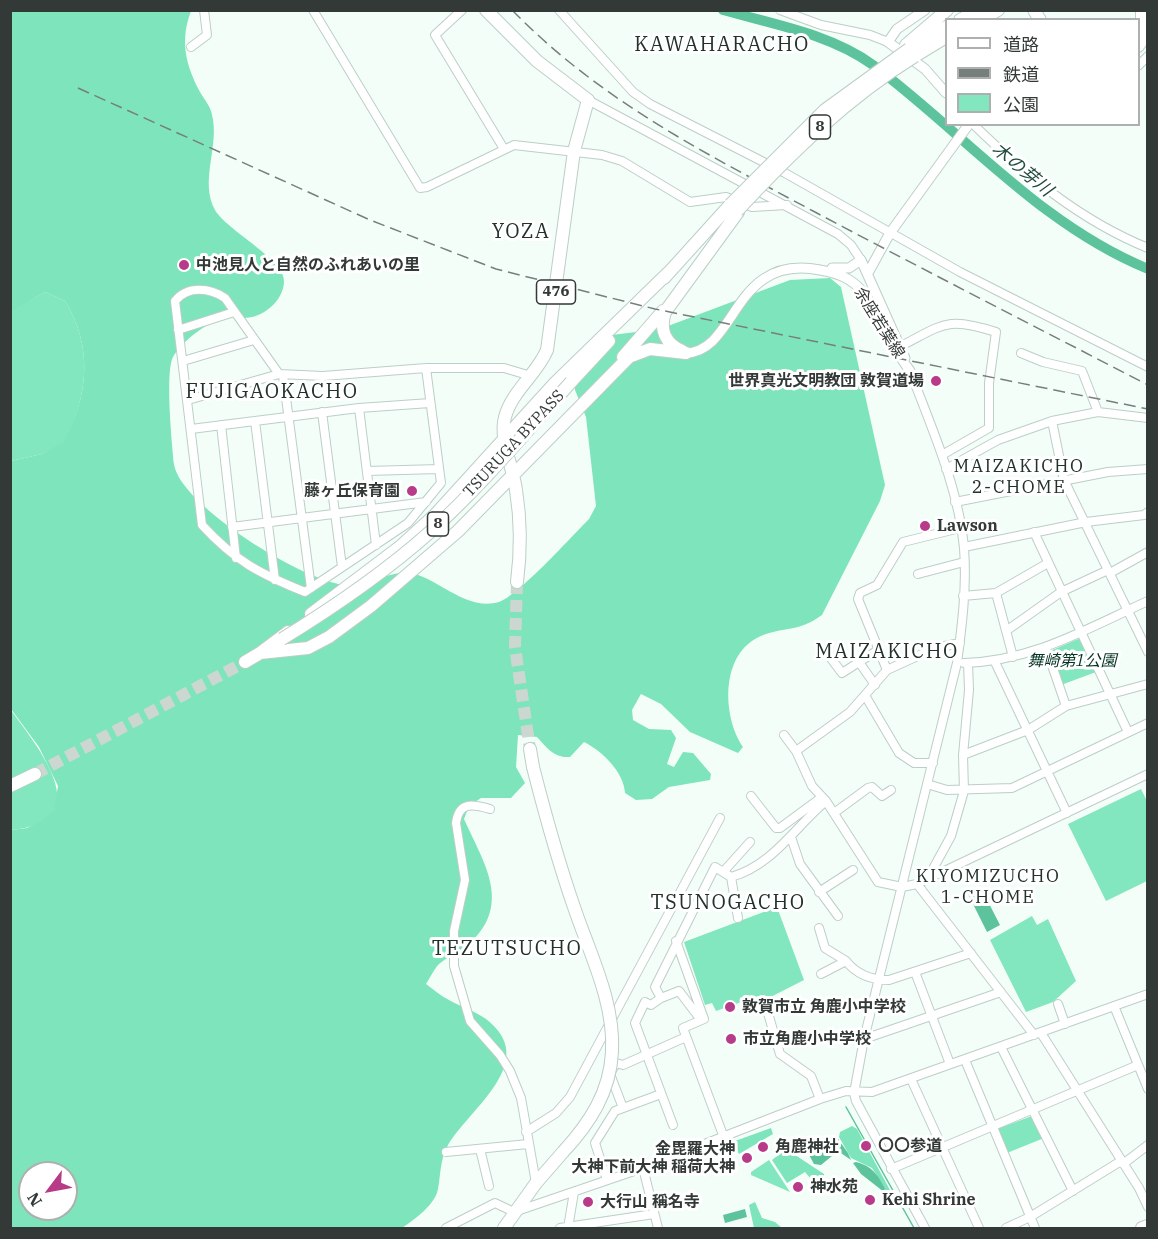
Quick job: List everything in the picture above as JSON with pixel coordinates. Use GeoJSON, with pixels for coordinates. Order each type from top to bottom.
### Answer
{"type":"FeatureCollection","features":[{"type":"Feature","properties":{"kind":"highway"},"geometry":{"type":"LineString","coordinates":[[486,10],[537,61],[588,100]]}},
{"type":"Feature","properties":{"kind":"highway"},"geometry":{"type":"LineString","coordinates":[[910,50],[947,10]]}},
{"type":"Feature","properties":{"kind":"highway"},"geometry":{"type":"LineString","coordinates":[[964,18],[978,10]]}},
{"type":"Feature","properties":{"kind":"highway"},"geometry":{"type":"LineString","coordinates":[[984,18],[1000,10]]}},
{"type":"Feature","properties":{"kind":"highway"},"geometry":{"type":"LineString","coordinates":[[1140,28],[1142,10]]}},
{"type":"Feature","properties":{"kind":"highway","name":"8"},"geometry":{"type":"LineString","coordinates":[[735,209],[830,118],[873,84],[910,50],[945,28]]}},
{"type":"Feature","properties":{"kind":"highway","name":"8"},"geometry":{"type":"LineString","coordinates":[[910,50],[945,37]]}},
{"type":"Feature","properties":{"kind":"highway","name":"TSURUGA BYPASS"},"geometry":{"type":"LineString","coordinates":[[244,662],[380,574],[431,530],[506,455],[571,382],[825,110],[860,79],[910,50]]}},
{"type":"Feature","properties":{"kind":"highway","name":"476"},"geometry":{"type":"LineString","coordinates":[[517,582],[520,538],[513,472],[505,438],[504,422],[509,406],[543,359],[549,339],[574,151],[588,100]]}},
{"type":"Feature","properties":{"kind":"highway"},"geometry":{"type":"LineString","coordinates":[[588,398],[668,306],[735,209]]}},
{"type":"Feature","properties":{"kind":"highway","name":"TSURUGA BYPASS"},"geometry":{"type":"LineString","coordinates":[[604,347],[668,273],[735,209]]}},
{"type":"Feature","properties":{"kind":"highway"},"geometry":{"type":"LineString","coordinates":[[281,638],[401,546],[435,515],[555,383],[668,273]]}},
{"type":"Feature","properties":{"kind":"highway"},"geometry":{"type":"LineString","coordinates":[[668,306],[663,318],[664,334],[672,345],[686,353]]}},
{"type":"Feature","properties":{"kind":"highway"},"geometry":{"type":"LineString","coordinates":[[260,653],[299,650],[317,644],[342,628],[401,582],[484,504],[575,410],[635,354],[650,349],[686,353]]}},
{"type":"Feature","properties":{"kind":"highway"},"geometry":{"type":"LineString","coordinates":[[504,1228],[536,1183],[592,1115],[604,1091],[611,1066],[612,1040],[604,994],[552,840],[530,749]]}},
{"type":"Feature","properties":{"kind":"highway"},"geometry":{"type":"LineString","coordinates":[[10,786],[35,774]]}},
{"type":"Feature","properties":{"kind":"highway"},"geometry":{"type":"LineString","coordinates":[[1142,1228],[1148,1226]]}},
{"type":"Feature","properties":{"kind":"main road"},"geometry":{"type":"LineString","coordinates":[[925,10],[897,29],[888,42],[925,69],[945,92]]}},
{"type":"Feature","properties":{"kind":"main road","name":"余座若葉線"},"geometry":{"type":"LineString","coordinates":[[868,273],[890,233],[969,126]]}},
{"type":"Feature","properties":{"kind":"main road","name":"余座若葉線"},"geometry":{"type":"LineString","coordinates":[[686,353],[699,350],[712,340],[761,279],[783,270],[845,269],[861,260],[901,346],[910,371]]}},
{"type":"Feature","properties":{"kind":"main road","name":"余座若葉線"},"geometry":{"type":"LineString","coordinates":[[814,268],[841,275],[858,287],[910,371]]}},
{"type":"Feature","properties":{"kind":"street"},"geometry":{"type":"LineString","coordinates":[[190,47],[207,35],[204,10]]}},
{"type":"Feature","properties":{"kind":"street"},"geometry":{"type":"LineString","coordinates":[[314,10],[420,188],[427,187],[514,145],[574,151],[622,161],[690,202],[726,197],[752,207],[786,205]]}},
{"type":"Feature","properties":{"kind":"street"},"geometry":{"type":"LineString","coordinates":[[462,10],[435,35],[504,149]]}},
{"type":"Feature","properties":{"kind":"street"},"geometry":{"type":"LineString","coordinates":[[559,10],[627,86],[650,104],[785,173],[890,233],[1148,367]]}},
{"type":"Feature","properties":{"kind":"street"},"geometry":{"type":"LineString","coordinates":[[780,10],[821,25],[870,35],[888,42]]}},
{"type":"Feature","properties":{"kind":"street"},"geometry":{"type":"LineString","coordinates":[[588,100],[842,237],[861,260]]}},
{"type":"Feature","properties":{"kind":"street"},"geometry":{"type":"LineString","coordinates":[[969,126],[1055,196],[1108,229],[1148,248]]}},
{"type":"Feature","properties":{"kind":"street"},"geometry":{"type":"LineString","coordinates":[[311,588],[281,374],[225,298],[214,291],[190,291],[175,301],[202,525],[236,558],[275,580],[305,592],[311,588],[376,544],[408,523],[441,483],[426,368]]}},
{"type":"Feature","properties":{"kind":"street"},"geometry":{"type":"LineString","coordinates":[[178,330],[234,312]]}},
{"type":"Feature","properties":{"kind":"street"},"geometry":{"type":"LineString","coordinates":[[901,346],[952,322],[966,322],[996,332],[989,383],[989,428],[942,455]]}},
{"type":"Feature","properties":{"kind":"street"},"geometry":{"type":"LineString","coordinates":[[183,361],[254,340]]}},
{"type":"Feature","properties":{"kind":"street"},"geometry":{"type":"LineString","coordinates":[[1021,353],[1043,363],[1082,371],[1098,412]]}},
{"type":"Feature","properties":{"kind":"street"},"geometry":{"type":"LineString","coordinates":[[188,400],[281,374],[322,376],[426,368],[504,368],[531,376]]}},
{"type":"Feature","properties":{"kind":"street"},"geometry":{"type":"LineString","coordinates":[[910,371],[942,455],[964,547],[960,643],[933,763],[864,1039],[854,1093],[891,1168],[925,1228]]}},
{"type":"Feature","properties":{"kind":"street"},"geometry":{"type":"LineString","coordinates":[[191,429],[322,412],[430,403]]}},
{"type":"Feature","properties":{"kind":"street"},"geometry":{"type":"LineString","coordinates":[[359,408],[376,544]]}},
{"type":"Feature","properties":{"kind":"street"},"geometry":{"type":"LineString","coordinates":[[322,412],[342,567]]}},
{"type":"Feature","properties":{"kind":"street"},"geometry":{"type":"LineString","coordinates":[[946,469],[998,440],[1052,421],[1098,412],[1148,417]]}},
{"type":"Feature","properties":{"kind":"street"},"geometry":{"type":"LineString","coordinates":[[255,421],[275,580]]}},
{"type":"Feature","properties":{"kind":"street"},"geometry":{"type":"LineString","coordinates":[[1052,421],[1064,480],[1147,649]]}},
{"type":"Feature","properties":{"kind":"street"},"geometry":{"type":"LineString","coordinates":[[221,425],[236,558]]}},
{"type":"Feature","properties":{"kind":"street"},"geometry":{"type":"LineString","coordinates":[[955,502],[1134,468],[1148,469]]}},
{"type":"Feature","properties":{"kind":"street"},"geometry":{"type":"LineString","coordinates":[[367,471],[440,469]]}},
{"type":"Feature","properties":{"kind":"street"},"geometry":{"type":"LineString","coordinates":[[232,527],[426,502]]}},
{"type":"Feature","properties":{"kind":"street"},"geometry":{"type":"LineString","coordinates":[[964,547],[1086,522],[1146,515]]}},
{"type":"Feature","properties":{"kind":"street"},"geometry":{"type":"LineString","coordinates":[[887,670],[858,599],[860,593],[877,585],[903,542],[960,528]]}},
{"type":"Feature","properties":{"kind":"street"},"geometry":{"type":"LineString","coordinates":[[1034,532],[1128,732]]}},
{"type":"Feature","properties":{"kind":"street"},"geometry":{"type":"LineString","coordinates":[[1006,631],[1061,592],[1109,572],[1148,552]]}},
{"type":"Feature","properties":{"kind":"street"},"geometry":{"type":"LineString","coordinates":[[918,574],[964,562]]}},
{"type":"Feature","properties":{"kind":"street"},"geometry":{"type":"LineString","coordinates":[[963,596],[996,593],[1048,563]]}},
{"type":"Feature","properties":{"kind":"street"},"geometry":{"type":"LineString","coordinates":[[996,593],[1012,657]]}},
{"type":"Feature","properties":{"kind":"street"},"geometry":{"type":"LineString","coordinates":[[957,663],[995,662],[1046,648],[1148,601]]}},
{"type":"Feature","properties":{"kind":"street"},"geometry":{"type":"LineString","coordinates":[[796,751],[850,712],[866,697],[887,670],[935,648],[960,643]]}},
{"type":"Feature","properties":{"kind":"street"},"geometry":{"type":"LineString","coordinates":[[1046,648],[1066,706]]}},
{"type":"Feature","properties":{"kind":"street"},"geometry":{"type":"LineString","coordinates":[[827,653],[842,672],[879,650]]}},
{"type":"Feature","properties":{"kind":"street"},"geometry":{"type":"LineString","coordinates":[[859,662],[875,685]]}},
{"type":"Feature","properties":{"kind":"street"},"geometry":{"type":"LineString","coordinates":[[995,662],[1067,813]]}},
{"type":"Feature","properties":{"kind":"street"},"geometry":{"type":"LineString","coordinates":[[928,878],[951,836],[964,791],[963,755],[969,690],[968,663]]}},
{"type":"Feature","properties":{"kind":"street"},"geometry":{"type":"LineString","coordinates":[[963,755],[1028,730],[1066,706],[1148,684]]}},
{"type":"Feature","properties":{"kind":"street"},"geometry":{"type":"LineString","coordinates":[[866,697],[899,753],[914,763],[933,763]]}},
{"type":"Feature","properties":{"kind":"street"},"geometry":{"type":"LineString","coordinates":[[927,784],[947,790],[964,791],[1012,788],[1148,723]]}},
{"type":"Feature","properties":{"kind":"street"},"geometry":{"type":"LineString","coordinates":[[784,735],[796,751],[812,786],[834,813],[878,882],[902,886],[917,884],[1148,774]]}},
{"type":"Feature","properties":{"kind":"street"},"geometry":{"type":"LineString","coordinates":[[834,813],[868,788],[872,787],[882,796],[891,790]]}},
{"type":"Feature","properties":{"kind":"street"},"geometry":{"type":"LineString","coordinates":[[751,796],[776,828],[780,828],[824,799]]}},
{"type":"Feature","properties":{"kind":"street"},"geometry":{"type":"LineString","coordinates":[[661,999],[655,987],[714,867],[727,874],[757,866],[791,837],[793,831],[824,799]]}},
{"type":"Feature","properties":{"kind":"street"},"geometry":{"type":"LineString","coordinates":[[490,809],[473,804],[461,808],[457,814],[456,823],[465,880],[454,931],[454,966],[470,1021],[500,1055],[510,1071],[521,1098],[536,1183]]}},
{"type":"Feature","properties":{"kind":"street"},"geometry":{"type":"LineString","coordinates":[[526,1132],[556,1113],[570,1097],[720,818]]}},
{"type":"Feature","properties":{"kind":"street"},"geometry":{"type":"LineString","coordinates":[[791,837],[800,864],[838,916]]}},
{"type":"Feature","properties":{"kind":"street"},"geometry":{"type":"LineString","coordinates":[[738,918],[727,874],[750,842]]}},
{"type":"Feature","properties":{"kind":"street"},"geometry":{"type":"LineString","coordinates":[[819,892],[853,870]]}},
{"type":"Feature","properties":{"kind":"street"},"geometry":{"type":"LineString","coordinates":[[917,884],[1001,992],[1037,1034],[1077,1090],[1148,1207]]}},
{"type":"Feature","properties":{"kind":"street"},"geometry":{"type":"LineString","coordinates":[[819,928],[825,948],[846,960],[855,972],[879,980],[889,980],[971,953]]}},
{"type":"Feature","properties":{"kind":"street"},"geometry":{"type":"LineString","coordinates":[[676,941],[704,1019],[683,1028],[723,1135]]}},
{"type":"Feature","properties":{"kind":"street"},"geometry":{"type":"LineString","coordinates":[[821,974],[846,960]]}},
{"type":"Feature","properties":{"kind":"street"},"geometry":{"type":"LineString","coordinates":[[915,972],[950,1064]]}},
{"type":"Feature","properties":{"kind":"street"},"geometry":{"type":"LineString","coordinates":[[673,1125],[635,1023],[645,1002],[651,1005],[679,991],[701,1020]]}},
{"type":"Feature","properties":{"kind":"street"},"geometry":{"type":"LineString","coordinates":[[864,1039],[1001,992]]}},
{"type":"Feature","properties":{"kind":"street"},"geometry":{"type":"LineString","coordinates":[[446,1228],[495,1203],[514,1212],[643,1168],[820,1099],[844,1091],[872,1092],[1148,994]]}},
{"type":"Feature","properties":{"kind":"street"},"geometry":{"type":"LineString","coordinates":[[765,1003],[780,1054],[812,1078],[820,1099]]}},
{"type":"Feature","properties":{"kind":"street"},"geometry":{"type":"LineString","coordinates":[[1058,1004],[1065,1024]]}},
{"type":"Feature","properties":{"kind":"street"},"geometry":{"type":"LineString","coordinates":[[1114,1006],[1148,1089]]}},
{"type":"Feature","properties":{"kind":"street"},"geometry":{"type":"LineString","coordinates":[[623,1108],[610,1074],[616,1063],[623,1065],[686,1037]]}},
{"type":"Feature","properties":{"kind":"street"},"geometry":{"type":"LineString","coordinates":[[1001,1047],[1073,1191]]}},
{"type":"Feature","properties":{"kind":"street"},"geometry":{"type":"LineString","coordinates":[[965,1060],[1035,1228]]}},
{"type":"Feature","properties":{"kind":"street"},"geometry":{"type":"LineString","coordinates":[[891,1168],[1138,1065]]}},
{"type":"Feature","properties":{"kind":"street"},"geometry":{"type":"LineString","coordinates":[[911,1079],[979,1228]]}},
{"type":"Feature","properties":{"kind":"street"},"geometry":{"type":"LineString","coordinates":[[607,1180],[595,1143],[615,1111],[661,1094]]}},
{"type":"Feature","properties":{"kind":"street"},"geometry":{"type":"LineString","coordinates":[[446,1152],[528,1144]]}},
{"type":"Feature","properties":{"kind":"street"},"geometry":{"type":"LineString","coordinates":[[1006,1228],[1030,1217],[1148,1145]]}},
{"type":"Feature","properties":{"kind":"street"},"geometry":{"type":"LineString","coordinates":[[480,1149],[489,1186]]}},
{"type":"Feature","properties":{"kind":"street"},"geometry":{"type":"LineString","coordinates":[[643,1168],[658,1228]]}},
{"type":"Feature","properties":{"kind":"street"},"geometry":{"type":"LineString","coordinates":[[574,1192],[565,1228],[630,1224],[654,1214]]}},
{"type":"Feature","properties":{"kind":"green space"},"geometry":{"type":"Polygon","coordinates":[[[45,292],[65,301],[74,318],[84,354],[82,390],[72,426],[63,443],[42,454],[11,461],[10,312],[45,292]]]}},
{"type":"Feature","properties":{"kind":"green space","name":"舞崎第1公園"},"geometry":{"type":"Polygon","coordinates":[[[1078,639],[1082,640],[1096,672],[1061,685],[1050,651],[1078,639]]]}},
{"type":"Feature","properties":{"kind":"green space"},"geometry":{"type":"Polygon","coordinates":[[[10,709],[46,761],[54,780],[57,798],[53,813],[38,824],[11,830],[10,709]]]}},
{"type":"Feature","properties":{"kind":"green space"},"geometry":{"type":"Polygon","coordinates":[[[1141,789],[1147,801],[1147,881],[1106,901],[1068,824],[1141,789]]]}},
{"type":"Feature","properties":{"kind":"green space"},"geometry":{"type":"Polygon","coordinates":[[[777,907],[804,980],[749,1008],[744,1001],[716,1011],[712,1003],[705,1005],[684,942],[777,907]]]}},
{"type":"Feature","properties":{"kind":"green space"},"geometry":{"type":"Polygon","coordinates":[[[1032,916],[1037,925],[1048,919],[1076,981],[1053,1002],[1026,1012],[990,940],[1032,916]]]}},
{"type":"Feature","properties":{"kind":"green space"},"geometry":{"type":"Polygon","coordinates":[[[1032,1116],[1044,1138],[1007,1153],[997,1129],[1032,1116]]]}},
{"type":"Feature","properties":{"kind":"green space"},"geometry":{"type":"Polygon","coordinates":[[[769,1160],[790,1192],[751,1175],[751,1172],[769,1160]]]}},
{"type":"Feature","properties":{"kind":"shaded area"},"geometry":{"type":"Polygon","coordinates":[[[10,11],[191,11],[186,32],[186,52],[195,82],[210,109],[214,127],[209,175],[211,199],[221,218],[276,264],[282,273],[284,282],[280,296],[270,308],[258,315],[244,318],[228,317],[204,327],[190,338],[173,357],[169,392],[171,425],[174,464],[181,481],[220,520],[247,540],[276,557],[328,581],[347,585],[399,573],[415,574],[466,599],[488,604],[499,602],[519,589],[589,519],[596,506],[586,417],[575,390],[574,371],[612,335],[660,329],[790,280],[830,278],[841,287],[885,485],[880,501],[822,615],[798,627],[761,636],[748,644],[738,656],[732,670],[729,703],[731,719],[743,747],[738,753],[690,732],[661,704],[641,694],[632,710],[633,720],[649,729],[671,730],[676,738],[667,764],[674,767],[683,752],[693,753],[711,774],[710,780],[669,787],[652,799],[636,800],[625,793],[621,777],[611,763],[584,742],[570,757],[564,757],[551,752],[537,737],[518,735],[516,767],[525,783],[511,798],[481,798],[469,806],[464,819],[486,867],[492,898],[490,913],[483,928],[470,943],[439,964],[426,984],[446,998],[486,1019],[501,1035],[506,1051],[504,1068],[496,1084],[448,1145],[433,1201],[402,1228],[11,1228],[11,830],[27,828],[42,821],[54,810],[58,786],[39,747],[11,709],[11,461],[42,454],[63,442],[78,407],[84,372],[84,354],[74,318],[65,301],[45,292],[11,312],[10,11]]]}},
{"type":"Feature","properties":{"kind":"shaded area"},"geometry":{"type":"Polygon","coordinates":[[[981,888],[1000,925],[987,932],[968,894],[981,888]]]}},
{"type":"Feature","properties":{"kind":"shaded area"},"geometry":{"type":"Polygon","coordinates":[[[852,1126],[857,1129],[898,1205],[894,1205],[884,1192],[885,1188],[872,1168],[851,1158],[839,1137],[840,1132],[852,1126]]]}},
{"type":"Feature","properties":{"kind":"shaded area"},"geometry":{"type":"Polygon","coordinates":[[[771,1128],[773,1134],[739,1154],[734,1144],[735,1141],[771,1128]]]}},
{"type":"Feature","properties":{"kind":"shaded area"},"geometry":{"type":"Polygon","coordinates":[[[836,1136],[851,1160],[838,1151],[821,1165],[814,1164],[808,1153],[819,1141],[836,1136]]]}},
{"type":"Feature","properties":{"kind":"shaded area"},"geometry":{"type":"Polygon","coordinates":[[[786,1149],[824,1174],[824,1182],[816,1185],[805,1172],[787,1183],[772,1160],[786,1149]]]}},
{"type":"Feature","properties":{"kind":"shaded area"},"geometry":{"type":"Polygon","coordinates":[[[856,1162],[873,1171],[885,1188],[884,1192],[861,1174],[853,1163],[856,1162]]]}},
{"type":"Feature","properties":{"kind":"shaded area"},"geometry":{"type":"Polygon","coordinates":[[[755,1202],[762,1218],[775,1222],[782,1228],[754,1228],[749,1205],[755,1202]]]}},
{"type":"Feature","properties":{"kind":"shaded area"},"geometry":{"type":"Polygon","coordinates":[[[745,1209],[747,1217],[725,1223],[723,1215],[745,1209]]]}},
{"type":"Feature","properties":{"kind":"waterway","name":"木の芽川"},"geometry":{"type":"LineString","coordinates":[[723,10],[801,31],[857,54],[945,125]]}},
{"type":"Feature","properties":{"kind":"waterway","name":"木の芽川"},"geometry":{"type":"LineString","coordinates":[[946,126],[1037,203],[1072,228],[1148,269]]}},
{"type":"Feature","properties":{"kind":"waterway"},"geometry":{"type":"LineString","coordinates":[[846,1107],[914,1228]]}},
{"type":"Feature","properties":{"kind":"tunnel"},"geometry":{"type":"LineString","coordinates":[[517,582],[515,647],[530,749]]}},
{"type":"Feature","properties":{"kind":"tunnel"},"geometry":{"type":"LineString","coordinates":[[35,774],[245,662]]}},
{"type":"Feature","properties":{"kind":"railway"},"geometry":{"type":"LineString","coordinates":[[512,10],[581,72],[617,98],[732,168],[1148,385]]}},
{"type":"Feature","properties":{"kind":"railway"},"geometry":{"type":"LineString","coordinates":[[78,88],[370,220],[496,269],[655,309],[1148,409]]}},
{"type":"Feature","properties":{"kind":"place","name":"中池見人と自然のふれあいの里"},"geometry":{"type":"Point","coordinates":[184,265]}},
{"type":"Feature","properties":{"kind":"place","name":"世界真光文明教団 敦賀道場"},"geometry":{"type":"Point","coordinates":[936,381]}},
{"type":"Feature","properties":{"kind":"place","name":"藤ヶ丘保育園"},"geometry":{"type":"Point","coordinates":[412,491]}},
{"type":"Feature","properties":{"kind":"place","name":"Lawson"},"geometry":{"type":"Point","coordinates":[925,526]}},
{"type":"Feature","properties":{"kind":"place","name":"敦賀市立 角鹿小中学校"},"geometry":{"type":"Point","coordinates":[730,1007]}},
{"type":"Feature","properties":{"kind":"place","name":"市立角鹿小中学校"},"geometry":{"type":"Point","coordinates":[731,1039]}},
{"type":"Feature","properties":{"kind":"place","name":"〇〇参道"},"geometry":{"type":"Point","coordinates":[866,1146]}},
{"type":"Feature","properties":{"kind":"place","name":"角鹿神社"},"geometry":{"type":"Point","coordinates":[763,1147]}},
{"type":"Feature","properties":{"kind":"place","name":"金毘羅大神 大神下前大神 稲荷大神"},"geometry":{"type":"Point","coordinates":[747,1158]}},
{"type":"Feature","properties":{"kind":"place","name":"神水苑"},"geometry":{"type":"Point","coordinates":[798,1187]}},
{"type":"Feature","properties":{"kind":"place","name":"Kehi Shrine"},"geometry":{"type":"Point","coordinates":[870,1200]}},
{"type":"Feature","properties":{"kind":"place","name":"大行山 稱名寺"},"geometry":{"type":"Point","coordinates":[588,1202]}},
{"type":"Feature","properties":{"kind":"district","name":"KAWAHARACHO"},"geometry":{"type":"Point","coordinates":[722,45]}},
{"type":"Feature","properties":{"kind":"district","name":"YOZA"},"geometry":{"type":"Point","coordinates":[521,232]}},
{"type":"Feature","properties":{"kind":"district","name":"FUJIGAOKACHO"},"geometry":{"type":"Point","coordinates":[272,392]}},
{"type":"Feature","properties":{"kind":"district","name":"MAIZAKICHO 2-CHOME"},"geometry":{"type":"Point","coordinates":[1019,477]}},
{"type":"Feature","properties":{"kind":"district","name":"MAIZAKICHO"},"geometry":{"type":"Point","coordinates":[887,652]}},
{"type":"Feature","properties":{"kind":"district","name":"KIYOMIZUCHO 1-CHOME"},"geometry":{"type":"Point","coordinates":[988,887]}},
{"type":"Feature","properties":{"kind":"district","name":"TSUNOGACHO"},"geometry":{"type":"Point","coordinates":[728,903]}},
{"type":"Feature","properties":{"kind":"district","name":"TEZUTSUCHO"},"geometry":{"type":"Point","coordinates":[507,949]}}]}
